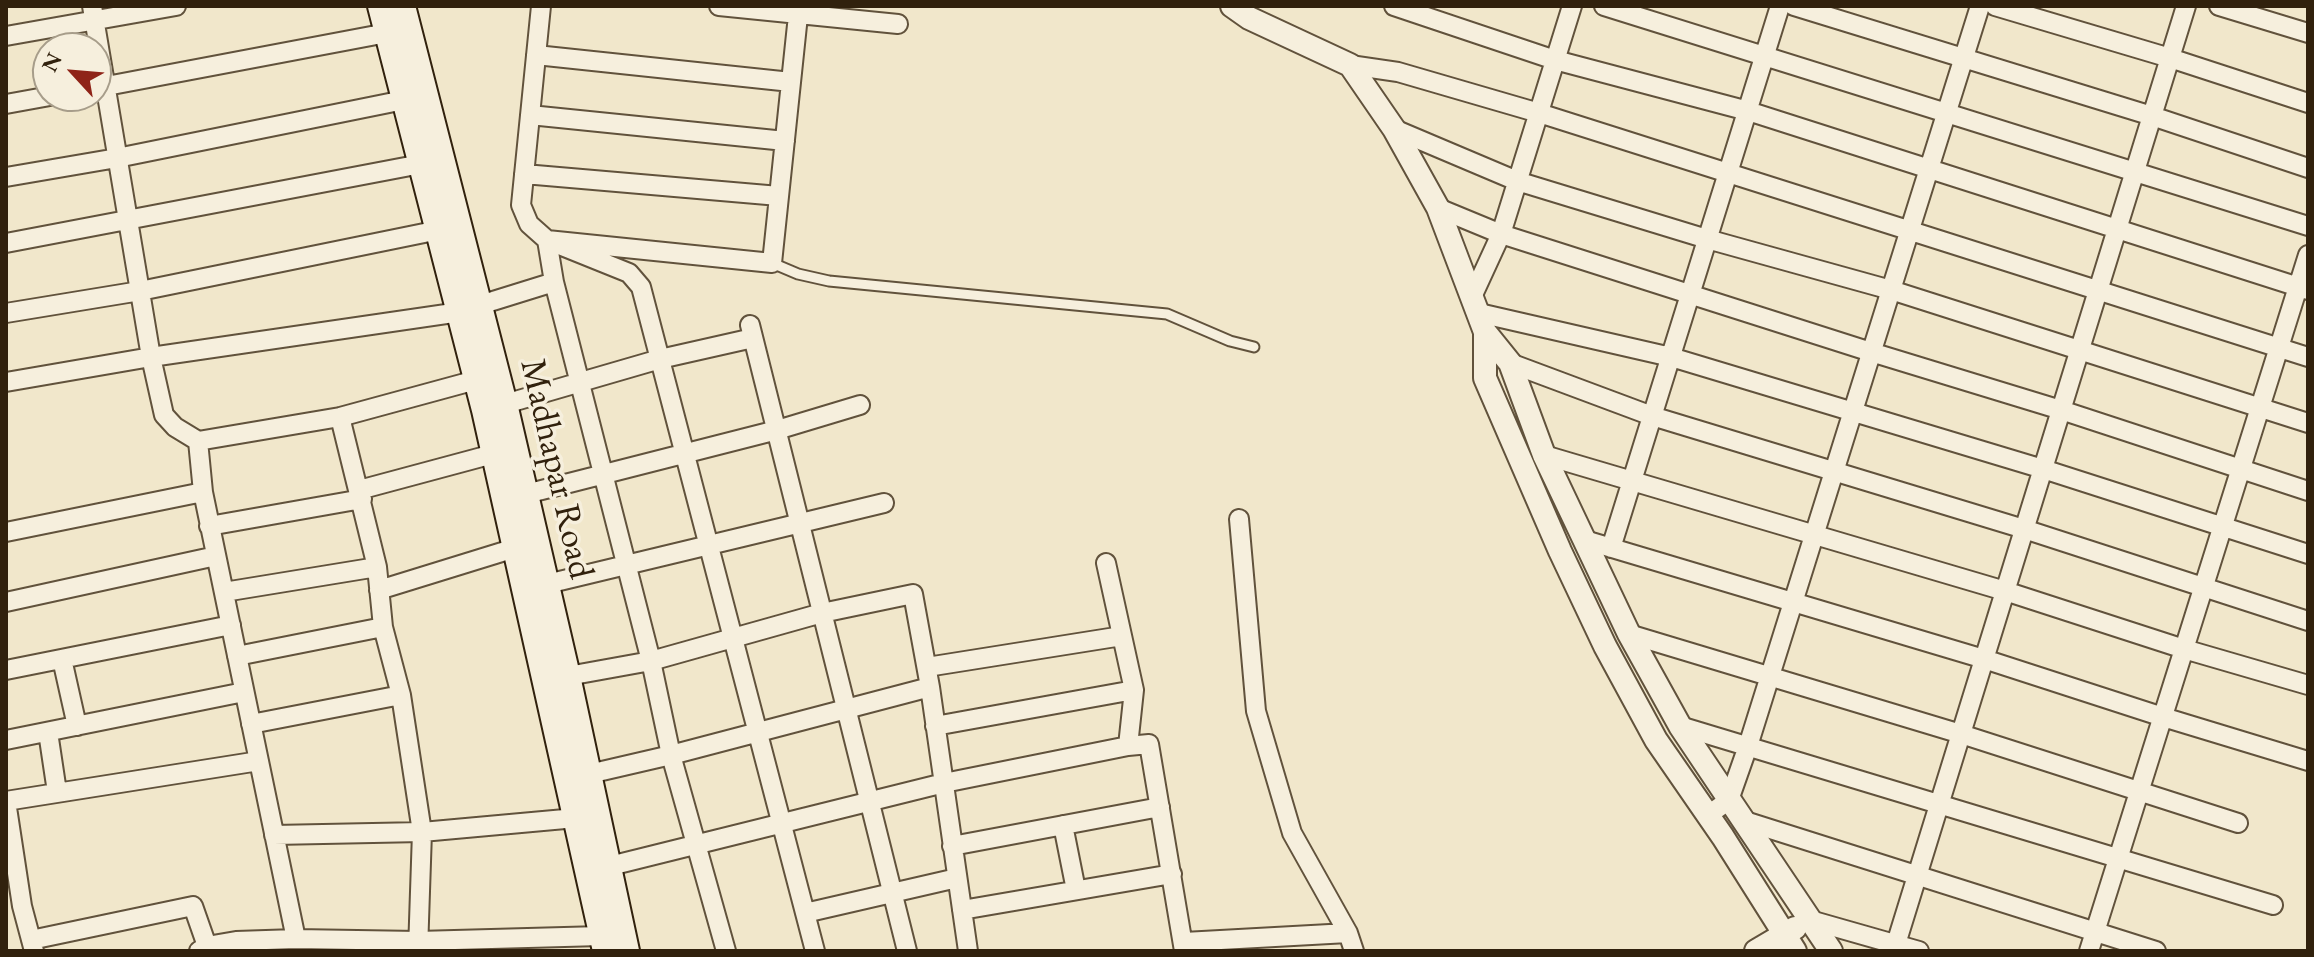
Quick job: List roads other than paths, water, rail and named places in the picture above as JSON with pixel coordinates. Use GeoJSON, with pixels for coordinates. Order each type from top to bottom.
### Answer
{"type":"FeatureCollection","features":[{"type":"Feature","properties":{"kind":"main road","name":"Madhapar Road"},"geometry":{"type":"LineString","coordinates":[[380,6],[439,230],[505,404],[627,951]]}},
{"type":"Feature","properties":{"kind":"main road","name":"Madhapar Road"},"geometry":{"type":"LineString","coordinates":[[403,6],[470,308],[476,380],[603,943]]}},
{"type":"Feature","properties":{"kind":"street"},"geometry":{"type":"LineString","coordinates":[[6,36],[93,13],[176,6]]}},
{"type":"Feature","properties":{"kind":"street"},"geometry":{"type":"LineString","coordinates":[[541,6],[521,205],[529,224],[547,240],[629,273],[641,287],[815,951]]}},
{"type":"Feature","properties":{"kind":"street"},"geometry":{"type":"LineString","coordinates":[[719,6],[799,10],[898,24]]}},
{"type":"Feature","properties":{"kind":"street"},"geometry":{"type":"LineString","coordinates":[[1394,6],[1555,60],[1748,111],[2116,231],[2303,288]]}},
{"type":"Feature","properties":{"kind":"street"},"geometry":{"type":"LineString","coordinates":[[1572,6],[1479,314],[1485,378],[1605,646],[1656,740],[1723,837],[1789,943]]}},
{"type":"Feature","properties":{"kind":"street"},"geometry":{"type":"LineString","coordinates":[[1604,6],[2308,226]]}},
{"type":"Feature","properties":{"kind":"street"},"geometry":{"type":"LineString","coordinates":[[1611,548],[1780,6]]}},
{"type":"Feature","properties":{"kind":"street"},"geometry":{"type":"LineString","coordinates":[[1794,6],[1965,57],[2308,168]]}},
{"type":"Feature","properties":{"kind":"street"},"geometry":{"type":"LineString","coordinates":[[1707,816],[1729,800],[1748,746],[1980,6]]}},
{"type":"Feature","properties":{"kind":"street"},"geometry":{"type":"LineString","coordinates":[[1995,6],[2308,103]]}},
{"type":"Feature","properties":{"kind":"street"},"geometry":{"type":"LineString","coordinates":[[1896,944],[2186,6]]}},
{"type":"Feature","properties":{"kind":"street"},"geometry":{"type":"LineString","coordinates":[[2219,6],[2308,33]]}},
{"type":"Feature","properties":{"kind":"street"},"geometry":{"type":"LineString","coordinates":[[547,240],[772,263],[799,10]]}},
{"type":"Feature","properties":{"kind":"street"},"geometry":{"type":"LineString","coordinates":[[1245,10],[1350,65],[1398,72],[1539,113],[2308,357]]}},
{"type":"Feature","properties":{"kind":"street"},"geometry":{"type":"LineString","coordinates":[[112,85],[387,33]]}},
{"type":"Feature","properties":{"kind":"street"},"geometry":{"type":"LineString","coordinates":[[536,55],[791,82]]}},
{"type":"Feature","properties":{"kind":"street"},"geometry":{"type":"LineString","coordinates":[[1350,65],[1394,129],[1438,208],[1479,314],[1510,363],[1544,455],[1629,634],[1680,726],[1831,951]]}},
{"type":"Feature","properties":{"kind":"street"},"geometry":{"type":"LineString","coordinates":[[6,104],[32,99]]}},
{"type":"Feature","properties":{"kind":"street"},"geometry":{"type":"LineString","coordinates":[[6,177],[117,158],[404,100]]}},
{"type":"Feature","properties":{"kind":"street"},"geometry":{"type":"LineString","coordinates":[[107,112],[151,357],[164,415],[175,427],[198,441],[340,417],[476,380]]}},
{"type":"Feature","properties":{"kind":"street"},"geometry":{"type":"LineString","coordinates":[[530,115],[785,141]]}},
{"type":"Feature","properties":{"kind":"street"},"geometry":{"type":"LineString","coordinates":[[1394,129],[1517,181],[1707,239],[1891,290],[2308,423]]}},
{"type":"Feature","properties":{"kind":"street"},"geometry":{"type":"LineString","coordinates":[[6,243],[421,164]]}},
{"type":"Feature","properties":{"kind":"street"},"geometry":{"type":"LineString","coordinates":[[524,174],[779,196]]}},
{"type":"Feature","properties":{"kind":"street"},"geometry":{"type":"LineString","coordinates":[[1438,208],[1501,234],[2308,491]]}},
{"type":"Feature","properties":{"kind":"street"},"geometry":{"type":"LineString","coordinates":[[6,313],[140,291],[439,230]]}},
{"type":"Feature","properties":{"kind":"street"},"geometry":{"type":"LineString","coordinates":[[547,240],[554,282],[651,661],[671,755],[726,951]]}},
{"type":"Feature","properties":{"kind":"street"},"geometry":{"type":"LineString","coordinates":[[2092,942],[2279,348],[2303,288],[2308,255]]}},
{"type":"Feature","properties":{"kind":"street"},"geometry":{"type":"LineString","coordinates":[[6,382],[470,308],[554,282]]}},
{"type":"Feature","properties":{"kind":"street"},"geometry":{"type":"LineString","coordinates":[[1479,314],[1671,357],[2043,469],[2308,554]]}},
{"type":"Feature","properties":{"kind":"street"},"geometry":{"type":"LineString","coordinates":[[505,404],[752,332],[907,951]]}},
{"type":"Feature","properties":{"kind":"street"},"geometry":{"type":"LineString","coordinates":[[1510,363],[1652,416],[2024,529],[2308,621]]}},
{"type":"Feature","properties":{"kind":"street"},"geometry":{"type":"LineString","coordinates":[[526,494],[777,430],[860,405]]}},
{"type":"Feature","properties":{"kind":"street"},"geometry":{"type":"LineString","coordinates":[[340,417],[377,567],[383,627],[401,695],[422,832],[418,946]]}},
{"type":"Feature","properties":{"kind":"street"},"geometry":{"type":"LineString","coordinates":[[198,441],[209,526],[296,939]]}},
{"type":"Feature","properties":{"kind":"street"},"geometry":{"type":"LineString","coordinates":[[209,526],[360,495],[493,454]]}},
{"type":"Feature","properties":{"kind":"street"},"geometry":{"type":"LineString","coordinates":[[1544,455],[2005,591],[2308,685]]}},
{"type":"Feature","properties":{"kind":"street"},"geometry":{"type":"LineString","coordinates":[[6,532],[203,492]]}},
{"type":"Feature","properties":{"kind":"street"},"geometry":{"type":"LineString","coordinates":[[547,584],[884,503]]}},
{"type":"Feature","properties":{"kind":"street"},"geometry":{"type":"LineString","coordinates":[[610,866],[944,783],[1149,744],[1184,946],[1351,942],[1292,833],[1256,711],[1239,519]]}},
{"type":"Feature","properties":{"kind":"street"},"geometry":{"type":"LineString","coordinates":[[1585,540],[1984,659],[2308,761]]}},
{"type":"Feature","properties":{"kind":"street"},"geometry":{"type":"LineString","coordinates":[[379,590],[515,548]]}},
{"type":"Feature","properties":{"kind":"street"},"geometry":{"type":"LineString","coordinates":[[6,602],[216,556]]}},
{"type":"Feature","properties":{"kind":"street"},"geometry":{"type":"LineString","coordinates":[[1106,563],[1134,690],[1128,746]]}},
{"type":"Feature","properties":{"kind":"street"},"geometry":{"type":"LineString","coordinates":[[224,592],[377,567]]}},
{"type":"Feature","properties":{"kind":"street"},"geometry":{"type":"LineString","coordinates":[[568,676],[651,661],[822,613],[913,594],[927,667],[968,951]]}},
{"type":"Feature","properties":{"kind":"street"},"geometry":{"type":"LineString","coordinates":[[6,670],[231,625]]}},
{"type":"Feature","properties":{"kind":"street"},"geometry":{"type":"LineString","coordinates":[[237,656],[383,627]]}},
{"type":"Feature","properties":{"kind":"street"},"geometry":{"type":"LineString","coordinates":[[1629,634],[1961,734],[2238,823]]}},
{"type":"Feature","properties":{"kind":"street"},"geometry":{"type":"LineString","coordinates":[[927,667],[1122,636]]}},
{"type":"Feature","properties":{"kind":"street"},"geometry":{"type":"LineString","coordinates":[[62,659],[77,726]]}},
{"type":"Feature","properties":{"kind":"street"},"geometry":{"type":"LineString","coordinates":[[589,774],[930,687]]}},
{"type":"Feature","properties":{"kind":"street"},"geometry":{"type":"LineString","coordinates":[[935,726],[1134,690]]}},
{"type":"Feature","properties":{"kind":"street"},"geometry":{"type":"LineString","coordinates":[[6,740],[244,692]]}},
{"type":"Feature","properties":{"kind":"street"},"geometry":{"type":"LineString","coordinates":[[251,724],[401,695]]}},
{"type":"Feature","properties":{"kind":"street"},"geometry":{"type":"LineString","coordinates":[[1680,726],[2273,905]]}},
{"type":"Feature","properties":{"kind":"street"},"geometry":{"type":"LineString","coordinates":[[48,732],[57,792]]}},
{"type":"Feature","properties":{"kind":"street"},"geometry":{"type":"LineString","coordinates":[[259,761],[6,801],[14,908],[32,946],[193,906],[202,949],[236,941],[296,939],[315,945],[603,943]]}},
{"type":"Feature","properties":{"kind":"street"},"geometry":{"type":"LineString","coordinates":[[952,846],[1160,807]]}},
{"type":"Feature","properties":{"kind":"street"},"geometry":{"type":"LineString","coordinates":[[274,835],[422,832],[576,818]]}},
{"type":"Feature","properties":{"kind":"street"},"geometry":{"type":"LineString","coordinates":[[1745,821],[1917,876],[2092,942],[2156,951]]}},
{"type":"Feature","properties":{"kind":"street"},"geometry":{"type":"LineString","coordinates":[[1063,825],[1076,890]]}},
{"type":"Feature","properties":{"kind":"street"},"geometry":{"type":"LineString","coordinates":[[962,910],[1172,874]]}},
{"type":"Feature","properties":{"kind":"street"},"geometry":{"type":"LineString","coordinates":[[805,913],[957,878]]}},
{"type":"Feature","properties":{"kind":"street"},"geometry":{"type":"LineString","coordinates":[[1756,951],[1789,943],[1810,920]]}},
{"type":"Feature","properties":{"kind":"street"},"geometry":{"type":"LineString","coordinates":[[1810,920],[1919,951]]}},
{"type":"Feature","properties":{"kind":"lane"},"geometry":{"type":"LineString","coordinates":[[772,263],[798,274],[829,281],[1167,314],[1230,341],[1254,347]]}}]}
